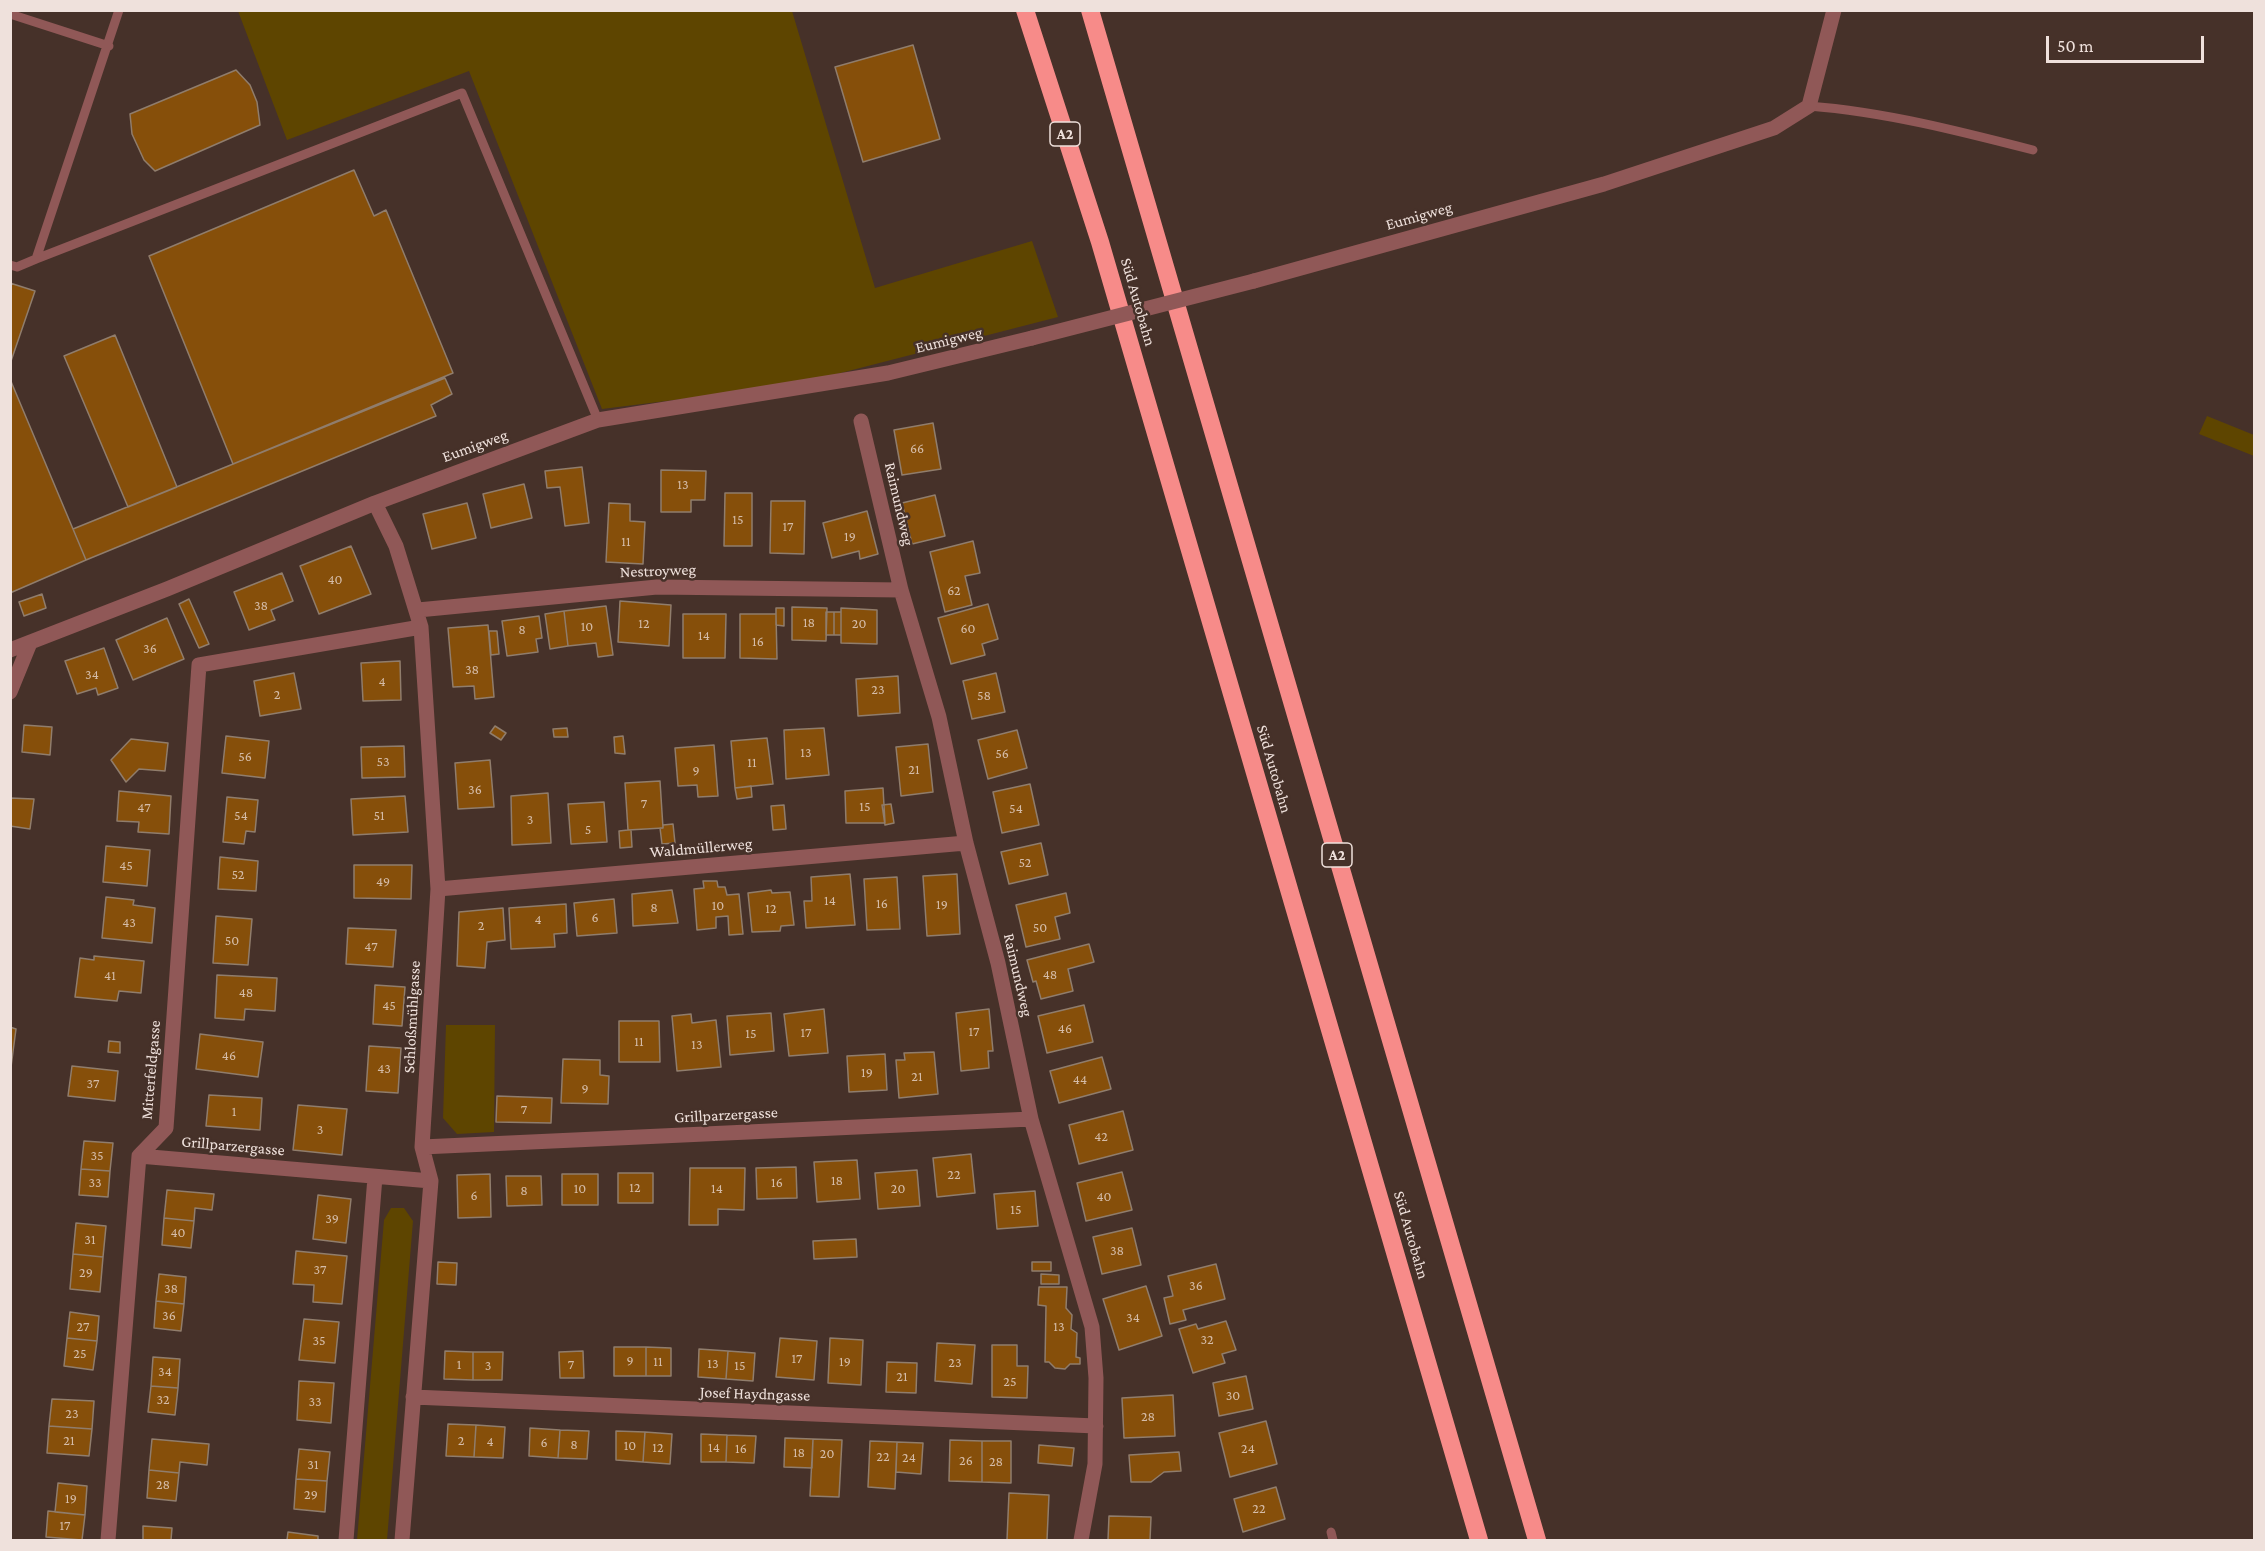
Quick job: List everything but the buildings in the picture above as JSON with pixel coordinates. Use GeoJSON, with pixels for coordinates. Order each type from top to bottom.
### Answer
{"type":"FeatureCollection","features":[{"type":"Feature","properties":{"kind":"highway","name":"Süd Autobahn"},"geometry":{"type":"LineString","coordinates":[[1025,10],[1104,253],[1479,1540]]}},
{"type":"Feature","properties":{"kind":"highway","name":"A2"},"geometry":{"type":"LineString","coordinates":[[1090,10],[1537,1540]]}},
{"type":"Feature","properties":{"kind":"street"},"geometry":{"type":"LineString","coordinates":[[1809,106],[1834,10]]}},
{"type":"Feature","properties":{"kind":"street","name":"Eumigweg"},"geometry":{"type":"LineString","coordinates":[[10,650],[375,503],[598,420],[888,373],[1254,281],[1604,184],[1774,128],[1809,106]]}},
{"type":"Feature","properties":{"kind":"street","name":"Raimundweg"},"geometry":{"type":"LineString","coordinates":[[861,421],[901,590],[939,717],[966,843],[998,963],[1031,1119],[1092,1327],[1096,1378],[1095,1464],[1081,1540]]}},
{"type":"Feature","properties":{"kind":"street","name":"Schloßmühlgasse"},"geometry":{"type":"LineString","coordinates":[[375,503],[396,546],[418,610],[421,627],[438,889],[422,1147],[431,1181],[402,1540]]}},
{"type":"Feature","properties":{"kind":"street","name":"Nestroyweg"},"geometry":{"type":"LineString","coordinates":[[418,610],[657,587],[901,590]]}},
{"type":"Feature","properties":{"kind":"street","name":"Mitterfeldgasse"},"geometry":{"type":"LineString","coordinates":[[139,1156],[166,1128],[200,665],[421,627]]}},
{"type":"Feature","properties":{"kind":"street"},"geometry":{"type":"LineString","coordinates":[[10,692],[30,643]]}},
{"type":"Feature","properties":{"kind":"street","name":"Waldmüllerweg"},"geometry":{"type":"LineString","coordinates":[[438,889],[966,843]]}},
{"type":"Feature","properties":{"kind":"street","name":"Grillparzergasse"},"geometry":{"type":"LineString","coordinates":[[422,1147],[1031,1119]]}},
{"type":"Feature","properties":{"kind":"street"},"geometry":{"type":"LineString","coordinates":[[108,1540],[139,1156]]}},
{"type":"Feature","properties":{"kind":"street","name":"Grillparzergasse"},"geometry":{"type":"LineString","coordinates":[[139,1156],[431,1181]]}},
{"type":"Feature","properties":{"kind":"street"},"geometry":{"type":"LineString","coordinates":[[346,1540],[375,1177]]}},
{"type":"Feature","properties":{"kind":"street","name":"Josef Haydngasse"},"geometry":{"type":"LineString","coordinates":[[413,1397],[1096,1426]]}},
{"type":"Feature","properties":{"kind":"lane"},"geometry":{"type":"LineString","coordinates":[[36,259],[109,46],[119,10]]}},
{"type":"Feature","properties":{"kind":"lane"},"geometry":{"type":"LineString","coordinates":[[10,14],[109,46]]}},
{"type":"Feature","properties":{"kind":"lane"},"geometry":{"type":"LineString","coordinates":[[10,265],[17,267],[462,93],[598,420]]}},
{"type":"Feature","properties":{"kind":"lane"},"geometry":{"type":"LineString","coordinates":[[1809,106],[1845,109],[1928,124],[2033,150]]}},
{"type":"Feature","properties":{"kind":"shaded area"},"geometry":{"type":"Polygon","coordinates":[[[238,11],[792,11],[875,288],[1032,241],[1058,317],[794,385],[602,409],[469,71],[287,140],[238,11]]]}},
{"type":"Feature","properties":{"kind":"shaded area"},"geometry":{"type":"Polygon","coordinates":[[[2207,416],[2254,435],[2254,456],[2199,434],[2207,416]]]}},
{"type":"Feature","properties":{"kind":"shaded area"},"geometry":{"type":"Polygon","coordinates":[[[446,1025],[495,1025],[494,1132],[457,1134],[443,1118],[446,1025]]]}},
{"type":"Feature","properties":{"kind":"shaded area"},"geometry":{"type":"Polygon","coordinates":[[[391,1208],[404,1208],[413,1221],[387,1540],[357,1540],[384,1220],[391,1208]]]}}]}
